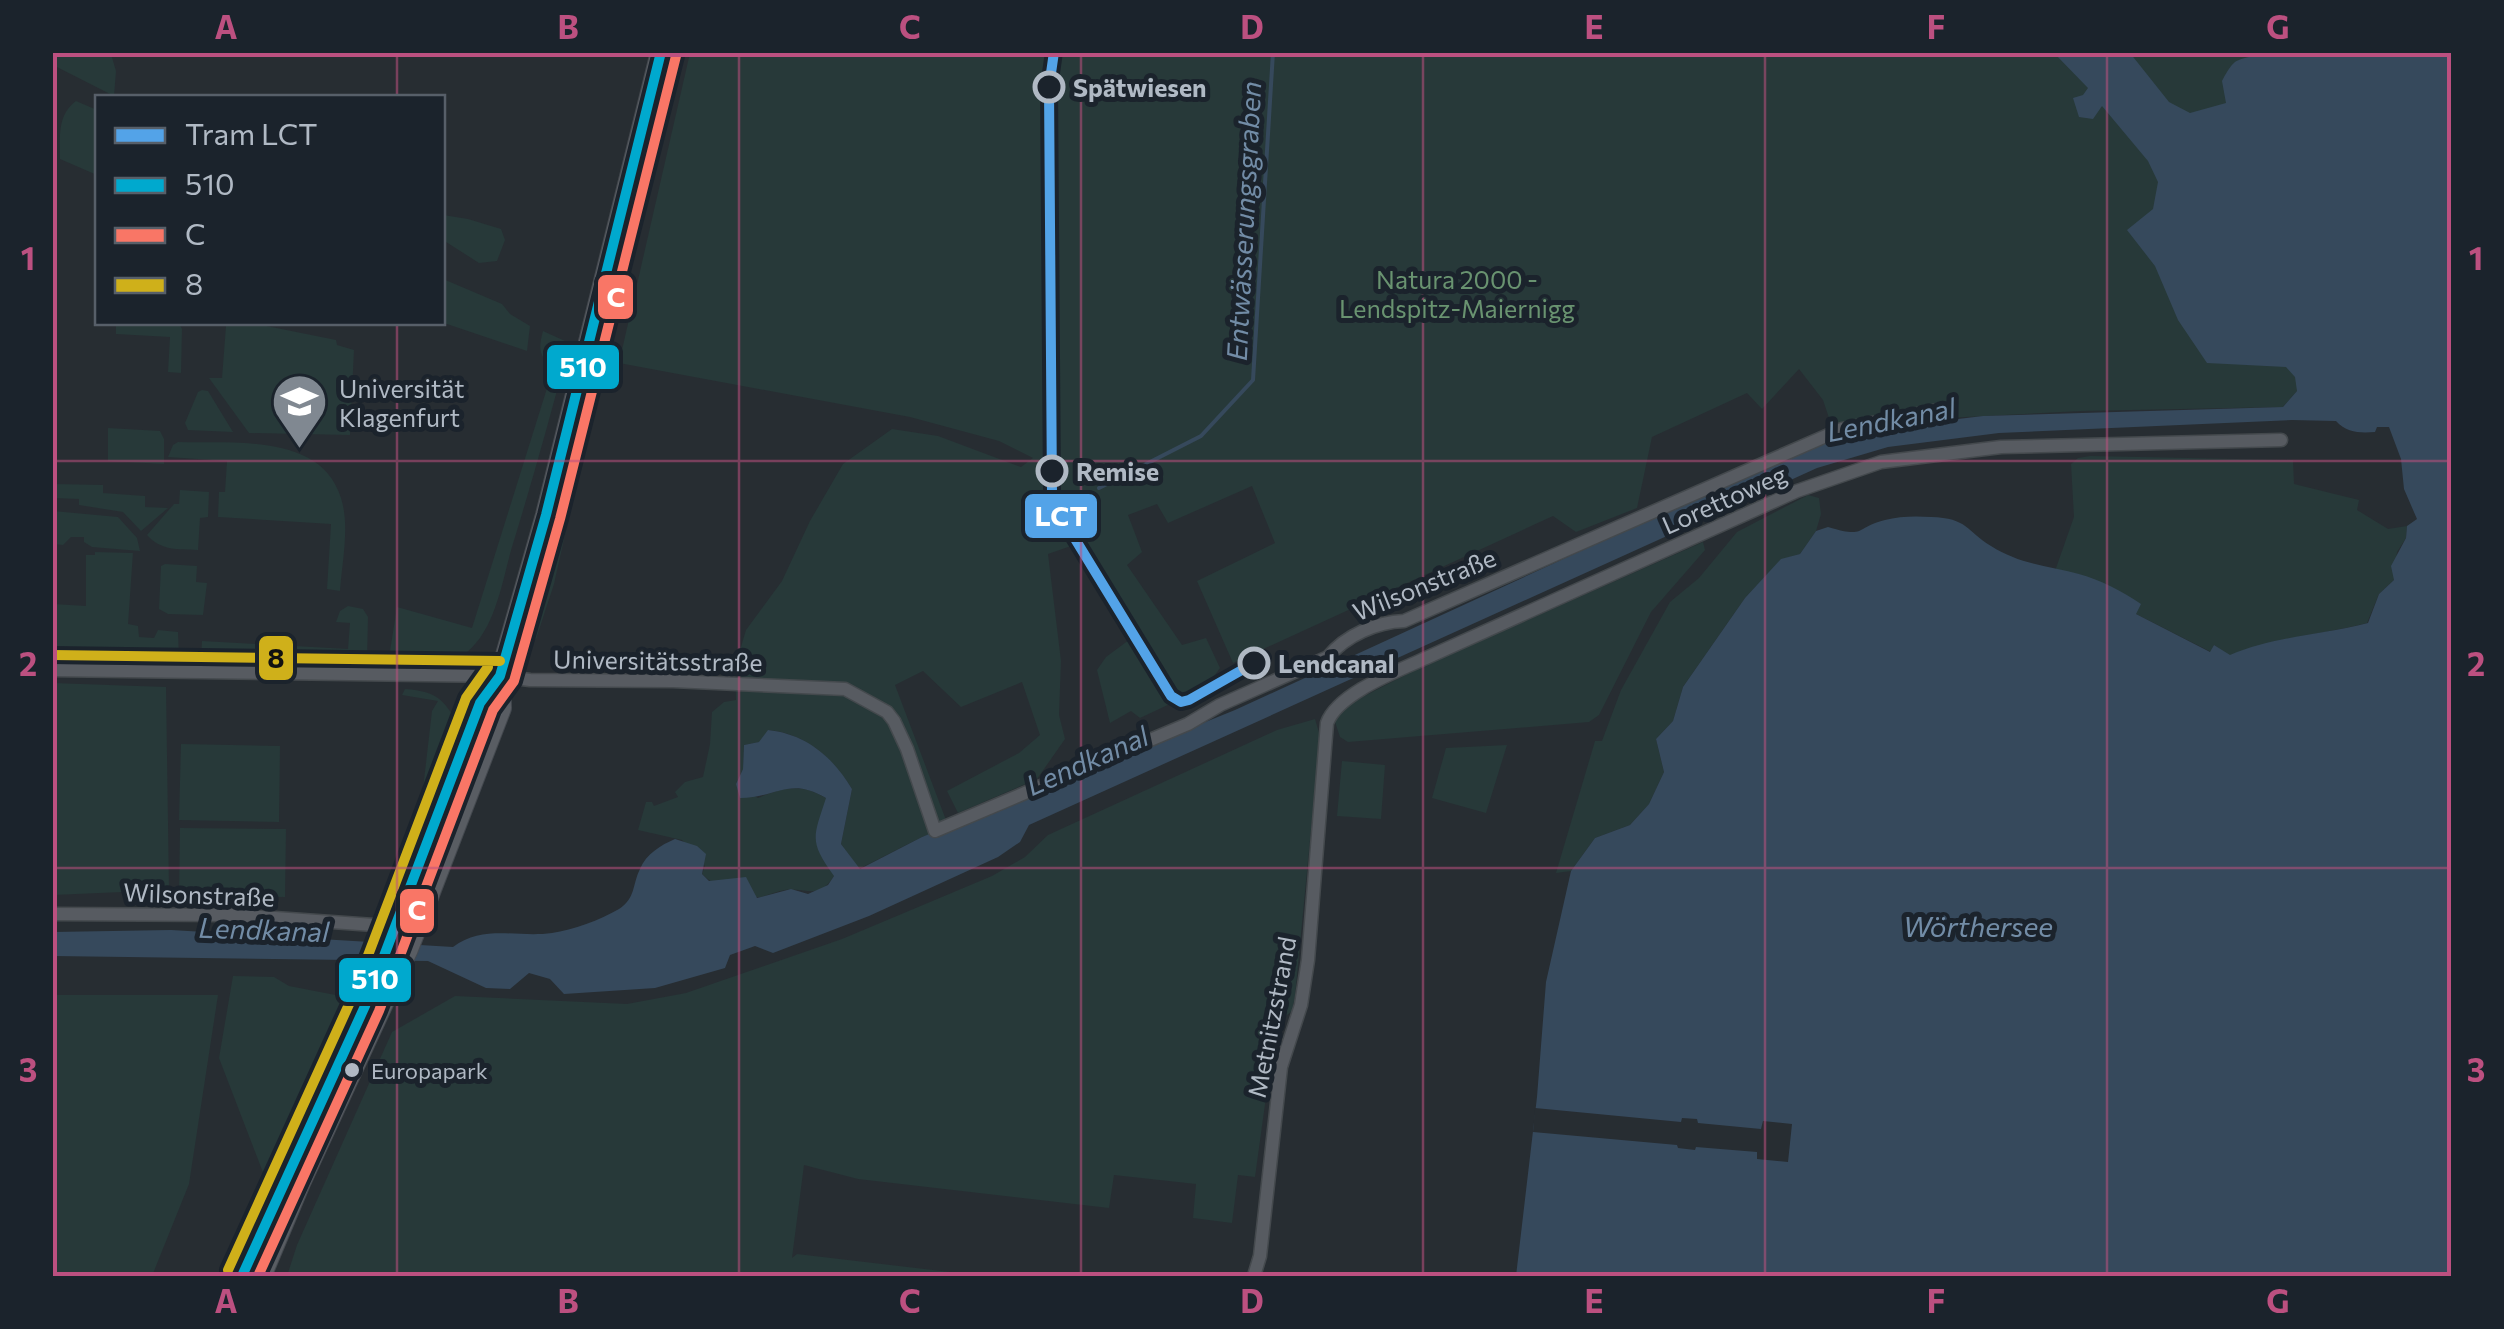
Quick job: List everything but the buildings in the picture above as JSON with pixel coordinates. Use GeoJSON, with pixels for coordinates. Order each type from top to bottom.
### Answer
{"type":"FeatureCollection","features":[{"type":"Feature","properties":{"kind":"main road"},"geometry":{"type":"LineString","coordinates":[[262,1276],[416,903],[480,703],[500,676],[546,515],[661,52]]}},
{"type":"Feature","properties":{"kind":"main road"},"geometry":{"type":"LineString","coordinates":[[242,1276],[372,1010]]}},
{"type":"Feature","properties":{"kind":"street","name":"Wilsonstraße"},"geometry":{"type":"LineString","coordinates":[[936,830],[1188,724],[1220,704],[1328,657],[1361,633],[1386,622],[1404,621],[1842,429],[1943,409]]}},
{"type":"Feature","properties":{"kind":"street","name":"Lorettoweg"},"geometry":{"type":"LineString","coordinates":[[1336,707],[1426,658],[1850,470],[1923,454],[2001,446],[2281,440]]}},
{"type":"Feature","properties":{"kind":"street","name":"Universitätsstraße"},"geometry":{"type":"LineString","coordinates":[[52,670],[500,676],[844,688],[887,712],[894,721],[936,830]]}},
{"type":"Feature","properties":{"kind":"street","name":"Metnitzstrand"},"geometry":{"type":"LineString","coordinates":[[1254,1276],[1260,1256],[1281,1066],[1302,1005],[1327,723],[1336,707]]}},
{"type":"Feature","properties":{"kind":"street","name":"Wilsonstraße"},"geometry":{"type":"LineString","coordinates":[[52,914],[232,915],[404,927]]}},
{"type":"Feature","properties":{"kind":"green space"},"geometry":{"type":"Polygon","coordinates":[[[52,53],[111,54],[116,71],[114,95],[112,95],[53,65],[52,53]]]}},
{"type":"Feature","properties":{"kind":"green space"},"geometry":{"type":"Polygon","coordinates":[[[671,53],[676,53],[658,117],[554,584],[536,639],[532,637],[550,582],[671,53]]]}},
{"type":"Feature","properties":{"kind":"green space","name":"Natura 2000 - Lendspitz-Maiernigg"},"geometry":{"type":"Polygon","coordinates":[[[690,53],[2451,53],[2297,391],[2283,407],[2081,411],[1831,424],[1823,400],[1799,369],[1762,409],[1747,393],[1652,437],[1637,508],[1576,532],[1553,516],[1233,663],[1197,581],[1275,543],[1252,486],[1168,523],[1157,504],[1128,515],[1142,552],[1127,565],[1182,645],[1206,638],[1220,668],[1206,687],[1140,718],[1131,711],[1110,723],[1097,670],[1106,657],[1133,637],[1123,628],[1105,594],[1071,546],[1048,554],[1061,661],[1059,715],[1065,739],[1037,779],[958,813],[947,791],[1019,753],[1040,735],[1022,682],[961,707],[923,671],[895,685],[949,828],[922,837],[859,869],[841,844],[852,789],[817,749],[795,737],[769,730],[760,742],[744,745],[743,769],[736,784],[758,798],[792,788],[826,798],[834,876],[817,891],[785,890],[755,897],[730,891],[707,879],[702,874],[705,866],[682,840],[638,830],[646,802],[654,806],[678,797],[675,792],[685,782],[703,777],[712,712],[724,702],[736,700],[735,667],[746,630],[782,581],[843,464],[892,429],[938,436],[1021,467],[1033,458],[999,441],[910,417],[619,363],[690,53]]]}},
{"type":"Feature","properties":{"kind":"green space"},"geometry":{"type":"Polygon","coordinates":[[[76,101],[95,109],[95,174],[60,159],[60,135],[76,101]]]}},
{"type":"Feature","properties":{"kind":"green space"},"geometry":{"type":"Polygon","coordinates":[[[445,215],[501,229],[505,240],[497,261],[479,263],[445,241],[445,215]]]}},
{"type":"Feature","properties":{"kind":"green space"},"geometry":{"type":"Polygon","coordinates":[[[445,280],[502,304],[530,326],[527,351],[445,323],[445,280]]]}},
{"type":"Feature","properties":{"kind":"green space"},"geometry":{"type":"Polygon","coordinates":[[[116,325],[180,325],[181,373],[168,372],[170,337],[116,334],[116,325]]]}},
{"type":"Feature","properties":{"kind":"green space"},"geometry":{"type":"Polygon","coordinates":[[[222,325],[261,325],[336,340],[337,345],[354,350],[350,435],[249,433],[209,378],[222,378],[226,326],[222,325]]]}},
{"type":"Feature","properties":{"kind":"green space"},"geometry":{"type":"Polygon","coordinates":[[[543,331],[565,341],[567,353],[491,617],[477,642],[459,657],[431,664],[392,663],[390,651],[397,607],[472,628],[553,369],[541,352],[543,331]]]}},
{"type":"Feature","properties":{"kind":"green space"},"geometry":{"type":"Polygon","coordinates":[[[202,390],[208,391],[233,432],[188,430],[185,423],[202,390]]]}},
{"type":"Feature","properties":{"kind":"green space"},"geometry":{"type":"Polygon","coordinates":[[[108,428],[160,431],[164,439],[164,464],[108,461],[108,428]]]}},
{"type":"Feature","properties":{"kind":"green space"},"geometry":{"type":"Polygon","coordinates":[[[178,442],[272,446],[315,462],[330,477],[344,509],[340,591],[327,589],[331,524],[218,517],[227,461],[168,457],[178,442]]]}},
{"type":"Feature","properties":{"kind":"green space"},"geometry":{"type":"Polygon","coordinates":[[[2090,456],[2293,460],[2294,484],[2359,500],[2357,510],[2388,529],[2407,526],[2406,538],[2397,552],[2394,580],[2379,594],[2367,623],[2281,640],[2230,656],[2214,645],[2211,652],[2136,614],[2109,586],[2078,574],[2055,571],[2074,517],[2071,464],[2090,456]]]}},
{"type":"Feature","properties":{"kind":"green space"},"geometry":{"type":"Polygon","coordinates":[[[53,484],[103,485],[103,493],[145,496],[145,507],[168,508],[141,531],[123,512],[79,505],[79,499],[53,498],[53,484]]]}},
{"type":"Feature","properties":{"kind":"green space"},"geometry":{"type":"Polygon","coordinates":[[[180,490],[209,492],[208,517],[200,518],[198,550],[164,547],[147,535],[174,504],[179,504],[180,490]]]}},
{"type":"Feature","properties":{"kind":"green space"},"geometry":{"type":"Polygon","coordinates":[[[1808,495],[1819,498],[1821,514],[1816,531],[1800,554],[1781,560],[1745,598],[1683,687],[1673,721],[1656,739],[1664,772],[1649,804],[1630,825],[1595,838],[1571,871],[1556,873],[1595,741],[1602,741],[1621,690],[1670,602],[1699,578],[1737,532],[1808,495]]]}},
{"type":"Feature","properties":{"kind":"green space"},"geometry":{"type":"Polygon","coordinates":[[[53,511],[118,517],[137,538],[140,551],[92,547],[84,542],[84,537],[71,537],[63,545],[53,544],[53,511]]]}},
{"type":"Feature","properties":{"kind":"green space"},"geometry":{"type":"Polygon","coordinates":[[[1703,542],[1705,550],[1651,612],[1599,715],[1589,722],[1348,742],[1340,737],[1334,719],[1339,709],[1415,670],[1703,542]]]}},
{"type":"Feature","properties":{"kind":"green space"},"geometry":{"type":"Polygon","coordinates":[[[133,553],[128,624],[138,626],[139,637],[154,638],[158,630],[178,632],[179,659],[53,656],[53,604],[86,606],[86,555],[133,553]]]}},
{"type":"Feature","properties":{"kind":"green space"},"geometry":{"type":"Polygon","coordinates":[[[161,566],[197,566],[196,582],[207,583],[203,615],[168,614],[159,609],[161,566]]]}},
{"type":"Feature","properties":{"kind":"green space"},"geometry":{"type":"Polygon","coordinates":[[[348,606],[363,609],[368,617],[367,662],[201,658],[202,641],[348,649],[350,623],[336,622],[340,611],[348,606]]]}},
{"type":"Feature","properties":{"kind":"green space"},"geometry":{"type":"Polygon","coordinates":[[[53,683],[166,687],[169,890],[53,895],[53,683]]]}},
{"type":"Feature","properties":{"kind":"green space"},"geometry":{"type":"Polygon","coordinates":[[[405,689],[426,692],[439,699],[460,727],[438,794],[423,789],[432,711],[438,701],[402,695],[405,689]]]}},
{"type":"Feature","properties":{"kind":"green space"},"geometry":{"type":"Polygon","coordinates":[[[1315,719],[1320,736],[1295,996],[1292,1011],[1276,1024],[1255,1177],[1238,1175],[1232,1223],[1193,1218],[1196,1184],[1114,1175],[1109,1208],[858,1179],[804,1165],[792,1258],[797,1254],[984,1276],[287,1276],[297,1245],[392,1032],[455,996],[627,1004],[686,993],[842,939],[992,876],[1025,857],[1048,835],[1277,730],[1315,719]]]}},
{"type":"Feature","properties":{"kind":"green space"},"geometry":{"type":"Polygon","coordinates":[[[181,744],[280,746],[279,822],[179,820],[181,744]]]}},
{"type":"Feature","properties":{"kind":"green space"},"geometry":{"type":"Polygon","coordinates":[[[1507,745],[1486,813],[1432,798],[1446,748],[1507,745]]]}},
{"type":"Feature","properties":{"kind":"green space"},"geometry":{"type":"Polygon","coordinates":[[[1342,761],[1385,765],[1381,819],[1337,816],[1342,761]]]}},
{"type":"Feature","properties":{"kind":"green space"},"geometry":{"type":"Polygon","coordinates":[[[180,828],[286,829],[285,897],[179,895],[180,828]]]}},
{"type":"Feature","properties":{"kind":"green space"},"geometry":{"type":"Polygon","coordinates":[[[233,976],[274,977],[289,986],[351,998],[327,1037],[315,1088],[269,1188],[219,1058],[233,976]]]}},
{"type":"Feature","properties":{"kind":"green space"},"geometry":{"type":"Polygon","coordinates":[[[52,995],[218,995],[189,1184],[152,1276],[53,1276],[52,995]]]}},
{"type":"Feature","properties":{"kind":"water","name":"Wörthersee"},"geometry":{"type":"Polygon","coordinates":[[[2305,52],[2451,53],[2451,1276],[1516,1276],[1546,982],[1571,871],[1595,838],[1630,825],[1649,804],[1664,772],[1656,739],[1673,721],[1683,687],[1745,598],[1781,559],[1800,554],[1816,531],[1828,527],[1855,532],[1896,518],[1943,518],[1966,526],[2012,557],[2111,586],[2141,604],[2136,614],[2210,652],[2214,645],[2230,655],[2281,640],[2368,623],[2379,594],[2394,580],[2391,566],[2406,538],[2407,526],[2417,519],[2404,489],[2401,459],[2389,427],[2359,432],[2336,421],[2292,420],[1999,433],[1888,447],[1817,468],[1029,825],[1020,842],[998,857],[869,916],[773,953],[755,946],[730,955],[725,968],[655,988],[564,994],[550,979],[529,973],[510,989],[486,988],[428,961],[53,956],[53,932],[171,930],[453,947],[489,934],[560,932],[595,921],[624,905],[646,859],[675,839],[697,846],[706,854],[702,874],[709,881],[746,877],[757,898],[791,889],[808,894],[828,885],[834,876],[820,855],[816,839],[826,798],[792,788],[740,798],[736,784],[743,769],[744,745],[759,742],[768,730],[794,736],[817,749],[852,789],[841,844],[860,869],[922,837],[1235,710],[1785,457],[1850,432],[1983,416],[2283,407],[2297,391],[2295,377],[2286,367],[2207,363],[2178,320],[2155,266],[2127,230],[2153,209],[2158,182],[2148,161],[2102,106],[2093,119],[2079,117],[2073,98],[2083,95],[2088,88],[2054,53],[2130,53],[2169,102],[2190,113],[2226,103],[2223,79],[2235,62],[2250,57],[2305,52]]]}},
{"type":"Feature","properties":{"kind":"pier"},"geometry":{"type":"Polygon","coordinates":[[[1535,1108],[1681,1122],[1682,1118],[1697,1119],[1698,1123],[1761,1129],[1763,1121],[1792,1124],[1788,1162],[1757,1159],[1757,1152],[1696,1147],[1695,1150],[1533,1132],[1535,1108]]]}},
{"type":"Feature","properties":{"kind":"waterway","name":"Entwässerungsgraben"},"geometry":{"type":"LineString","coordinates":[[1099,488],[1201,436],[1253,380],[1273,52]]}},
{"type":"Feature","properties":{"kind":"tram line","name":"LCT"},"geometry":{"type":"LineString","coordinates":[[1054,52],[1049,87],[1052,494],[1061,516],[1171,696],[1181,702],[1189,700],[1263,658]]}},
{"type":"Feature","properties":{"kind":"transit line","name":"510"},"geometry":{"type":"LineString","coordinates":[[242,1276],[365,1006],[480,703],[500,676],[546,515],[661,52]]}},
{"type":"Feature","properties":{"kind":"transit line","name":"C"},"geometry":{"type":"LineString","coordinates":[[258,1276],[379,1011],[493,710],[514,681],[560,519],[676,56]]}},
{"type":"Feature","properties":{"kind":"transit line","name":"8"},"geometry":{"type":"LineString","coordinates":[[52,655],[500,661]]}},
{"type":"Feature","properties":{"kind":"transit line","name":"8"},"geometry":{"type":"LineString","coordinates":[[228,1270],[351,1000],[466,698],[488,667]]}},
{"type":"Feature","properties":{"kind":"place","name":"Spätwiesen"},"geometry":{"type":"Point","coordinates":[1049,87]}},
{"type":"Feature","properties":{"kind":"place","name":"Universität Klagenfurt"},"geometry":{"type":"Point","coordinates":[300,451]}},
{"type":"Feature","properties":{"kind":"place","name":"Remise"},"geometry":{"type":"Point","coordinates":[1052,471]}},
{"type":"Feature","properties":{"kind":"place","name":"Lendcanal"},"geometry":{"type":"Point","coordinates":[1254,663]}},
{"type":"Feature","properties":{"kind":"place","name":"Europapark"},"geometry":{"type":"Point","coordinates":[352,1070]}},
{"type":"Feature","properties":{"kind":"water label","name":"Lendkanal"},"geometry":{"type":"Point","coordinates":[1891,419]}},
{"type":"Feature","properties":{"kind":"water label","name":"Lendkanal"},"geometry":{"type":"Point","coordinates":[1087,760]}},
{"type":"Feature","properties":{"kind":"water label","name":"Lendkanal"},"geometry":{"type":"Point","coordinates":[264,929]}}]}
